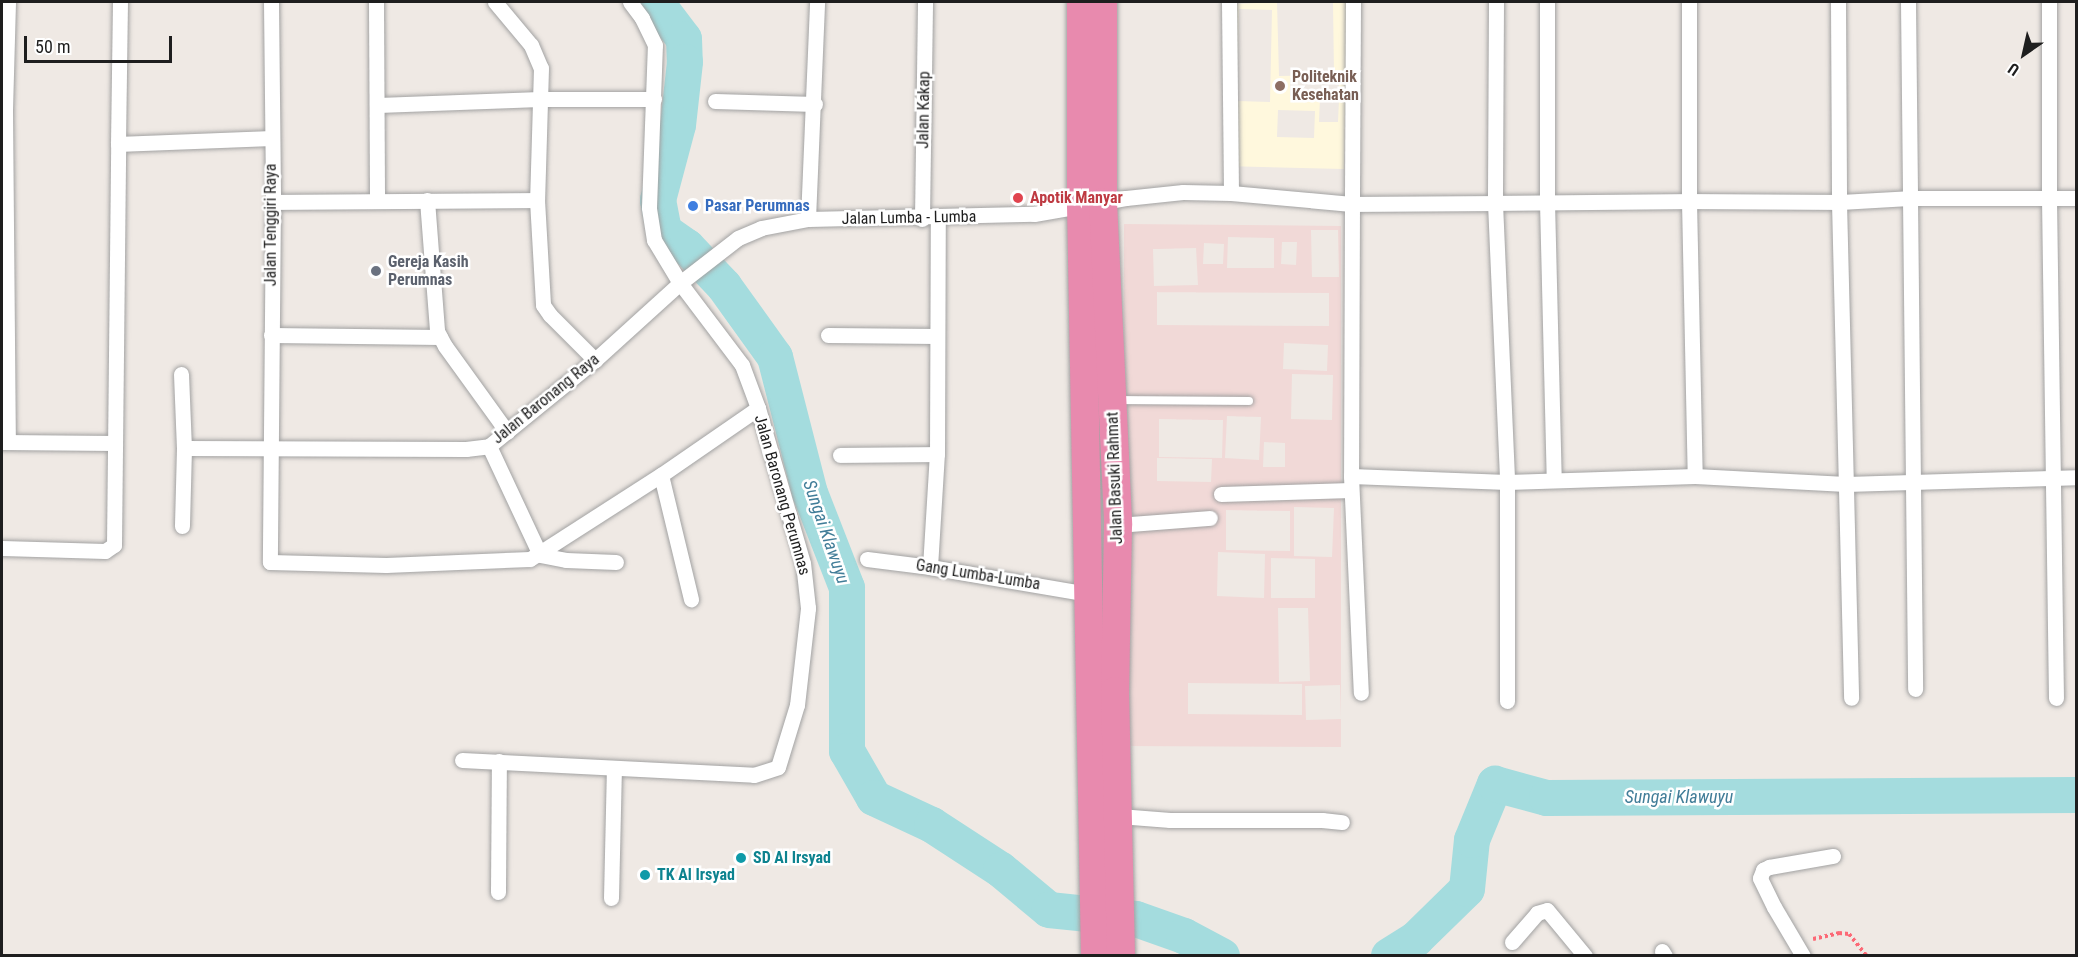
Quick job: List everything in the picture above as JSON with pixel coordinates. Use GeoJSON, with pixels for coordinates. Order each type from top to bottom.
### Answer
{"type":"FeatureCollection","features":[{"type":"Feature","properties":{"kind":"highway","name":"Jalan Basuki Rahmat"},"geometry":{"type":"LineString","coordinates":[[1081,2],[1092,204],[1112,400],[1118,525],[1103,692],[1107,852],[1121,956]]}},
{"type":"Feature","properties":{"kind":"highway","name":"Jalan Basuki Rahmat"},"geometry":{"type":"LineString","coordinates":[[1095,956],[1107,852],[1119,816],[1088,594],[1092,204],[1103,2]]}},
{"type":"Feature","properties":{"kind":"street"},"geometry":{"type":"LineString","coordinates":[[8,2],[3,111],[5,442],[115,443]]}},
{"type":"Feature","properties":{"kind":"street"},"geometry":{"type":"LineString","coordinates":[[2,548],[105,551],[112,548],[115,541],[120,2]]}},
{"type":"Feature","properties":{"kind":"street","name":"Jalan Tenggiri Raya"},"geometry":{"type":"LineString","coordinates":[[271,2],[273,202],[268,558],[272,563],[386,565],[522,561],[540,555]]}},
{"type":"Feature","properties":{"kind":"street"},"geometry":{"type":"LineString","coordinates":[[376,2],[377,200]]}},
{"type":"Feature","properties":{"kind":"street"},"geometry":{"type":"LineString","coordinates":[[495,2],[537,56],[541,68],[537,201],[543,305],[549,315],[595,360]]}},
{"type":"Feature","properties":{"kind":"street","name":"Jalan Baronang Perumnas"},"geometry":{"type":"LineString","coordinates":[[462,760],[738,776],[773,771],[782,760],[801,682],[808,591],[803,563],[758,408],[736,354],[654,240],[649,219],[655,45],[642,18],[630,2]]}},
{"type":"Feature","properties":{"kind":"street"},"geometry":{"type":"LineString","coordinates":[[808,219],[815,104],[817,2]]}},
{"type":"Feature","properties":{"kind":"street","name":"Jalan Kakap"},"geometry":{"type":"LineString","coordinates":[[925,2],[930,218],[937,336],[937,454],[930,567]]}},
{"type":"Feature","properties":{"kind":"street"},"geometry":{"type":"LineString","coordinates":[[1229,2],[1231,193]]}},
{"type":"Feature","properties":{"kind":"street"},"geometry":{"type":"LineString","coordinates":[[1353,2],[1351,483],[1361,693]]}},
{"type":"Feature","properties":{"kind":"street"},"geometry":{"type":"LineString","coordinates":[[1496,2],[1495,203],[1508,482],[1507,701]]}},
{"type":"Feature","properties":{"kind":"street"},"geometry":{"type":"LineString","coordinates":[[1547,2],[1547,202],[1554,480]]}},
{"type":"Feature","properties":{"kind":"street"},"geometry":{"type":"LineString","coordinates":[[1689,2],[1689,201],[1695,476]]}},
{"type":"Feature","properties":{"kind":"street"},"geometry":{"type":"LineString","coordinates":[[1838,2],[1839,202],[1851,698]]}},
{"type":"Feature","properties":{"kind":"street"},"geometry":{"type":"LineString","coordinates":[[1908,2],[1915,688]]}},
{"type":"Feature","properties":{"kind":"street"},"geometry":{"type":"LineString","coordinates":[[2049,2],[2051,478],[2056,698]]}},
{"type":"Feature","properties":{"kind":"street"},"geometry":{"type":"LineString","coordinates":[[378,105],[540,99],[654,99]]}},
{"type":"Feature","properties":{"kind":"street"},"geometry":{"type":"LineString","coordinates":[[715,101],[815,104]]}},
{"type":"Feature","properties":{"kind":"street"},"geometry":{"type":"LineString","coordinates":[[118,144],[271,138]]}},
{"type":"Feature","properties":{"kind":"street","name":"Jalan Lumba - Lumba"},"geometry":{"type":"LineString","coordinates":[[738,238],[761,228],[808,219],[1034,214],[1183,192],[1231,193],[1352,204],[1839,202],[1910,198],[2076,198]]}},
{"type":"Feature","properties":{"kind":"street"},"geometry":{"type":"LineString","coordinates":[[427,200],[440,337],[507,432]]}},
{"type":"Feature","properties":{"kind":"street"},"geometry":{"type":"LineString","coordinates":[[273,202],[537,201]]}},
{"type":"Feature","properties":{"kind":"street","name":"Jalan Baronang Raya"},"geometry":{"type":"LineString","coordinates":[[184,448],[466,449],[489,446],[595,360],[683,281],[738,238]]}},
{"type":"Feature","properties":{"kind":"street"},"geometry":{"type":"LineString","coordinates":[[271,335],[440,337]]}},
{"type":"Feature","properties":{"kind":"street"},"geometry":{"type":"LineString","coordinates":[[828,335],[937,336]]}},
{"type":"Feature","properties":{"kind":"street"},"geometry":{"type":"LineString","coordinates":[[181,374],[184,448],[182,526]]}},
{"type":"Feature","properties":{"kind":"street"},"geometry":{"type":"LineString","coordinates":[[540,555],[661,476],[758,408]]}},
{"type":"Feature","properties":{"kind":"street"},"geometry":{"type":"LineString","coordinates":[[489,446],[540,555]]}},
{"type":"Feature","properties":{"kind":"street"},"geometry":{"type":"LineString","coordinates":[[840,455],[937,454]]}},
{"type":"Feature","properties":{"kind":"street"},"geometry":{"type":"LineString","coordinates":[[661,476],[691,599]]}},
{"type":"Feature","properties":{"kind":"street"},"geometry":{"type":"LineString","coordinates":[[1221,494],[1351,483],[1508,482],[1695,476],[1846,484],[2076,477]]}},
{"type":"Feature","properties":{"kind":"street"},"geometry":{"type":"LineString","coordinates":[[1118,525],[1210,518]]}},
{"type":"Feature","properties":{"kind":"street"},"geometry":{"type":"LineString","coordinates":[[540,555],[566,560],[616,562]]}},
{"type":"Feature","properties":{"kind":"street","name":"Gang Lumba-Lumba"},"geometry":{"type":"LineString","coordinates":[[867,559],[930,567],[1088,594]]}},
{"type":"Feature","properties":{"kind":"street"},"geometry":{"type":"LineString","coordinates":[[498,892],[499,762]]}},
{"type":"Feature","properties":{"kind":"street"},"geometry":{"type":"LineString","coordinates":[[611,898],[614,768]]}},
{"type":"Feature","properties":{"kind":"street"},"geometry":{"type":"LineString","coordinates":[[1119,816],[1170,820],[1342,822]]}},
{"type":"Feature","properties":{"kind":"street"},"geometry":{"type":"LineString","coordinates":[[1803,956],[1760,878],[1763,870],[1769,867],[1833,856]]}},
{"type":"Feature","properties":{"kind":"street"},"geometry":{"type":"LineString","coordinates":[[1512,942],[1537,913],[1547,910],[1585,956]]}},
{"type":"Feature","properties":{"kind":"lane"},"geometry":{"type":"LineString","coordinates":[[1112,400],[1249,401]]}},
{"type":"Feature","properties":{"kind":"path"},"geometry":{"type":"LineString","coordinates":[[1793,940],[1826,938],[1844,933],[1853,938],[1867,956]]}},
{"type":"Feature","properties":{"kind":"shaded area","name":"Politeknik Kesehatan"},"geometry":{"type":"Polygon","coordinates":[[[1227,2],[1237,2],[1237,4],[1277,2],[1279,76],[1334,75],[1333,2],[1347,2],[1344,169],[1224,166],[1227,2]],[[1239,9],[1237,101],[1270,102],[1272,10],[1239,9]],[[1339,77],[1290,78],[1290,96],[1339,95],[1339,77]],[[1320,98],[1319,122],[1338,122],[1339,99],[1320,98]],[[1278,110],[1277,137],[1314,138],[1315,111],[1278,110]]]}},
{"type":"Feature","properties":{"kind":"shaded area"},"geometry":{"type":"Polygon","coordinates":[[[1124,224],[1341,226],[1341,719],[1341,747],[1124,746],[1124,224]],[[1311,230],[1312,277],[1339,277],[1338,230],[1311,230]],[[1228,237],[1227,268],[1274,268],[1274,238],[1228,237]],[[1282,242],[1281,264],[1296,265],[1297,242],[1282,242]],[[1204,243],[1203,264],[1223,264],[1224,244],[1204,243]],[[1196,248],[1153,249],[1154,286],[1198,285],[1196,248]],[[1157,292],[1157,325],[1329,326],[1329,293],[1157,292]],[[1284,343],[1283,369],[1327,371],[1328,345],[1284,343]],[[1292,374],[1291,419],[1332,420],[1333,375],[1292,374]],[[1227,416],[1225,458],[1259,460],[1261,417],[1227,416]],[[1159,419],[1159,457],[1222,458],[1223,420],[1159,419]],[[1264,442],[1263,467],[1285,467],[1285,443],[1264,442]],[[1157,458],[1157,481],[1211,482],[1212,459],[1157,458]],[[1294,507],[1294,556],[1332,557],[1334,508],[1294,507]],[[1226,510],[1226,550],[1290,551],[1290,511],[1226,510]],[[1218,552],[1217,596],[1264,598],[1265,554],[1218,552]],[[1271,558],[1271,598],[1315,598],[1315,559],[1271,558]],[[1278,608],[1279,682],[1310,681],[1308,608],[1278,608]],[[1188,683],[1188,714],[1302,715],[1302,684],[1188,683]],[[1340,685],[1305,686],[1306,720],[1341,719],[1340,685]]]}},
{"type":"Feature","properties":{"kind":"waterway","name":"Sungai Klawuyu"},"geometry":{"type":"LineString","coordinates":[[656,2],[684,39],[685,62],[678,125],[658,200],[664,231],[687,247],[724,286],[775,357],[810,493],[847,588],[847,751],[874,798],[932,825],[1001,870],[1049,910],[1136,919],[1184,936],[1222,956]]}},
{"type":"Feature","properties":{"kind":"waterway","name":"Sungai Klawuyu"},"geometry":{"type":"LineString","coordinates":[[1389,956],[1416,939],[1467,889],[1472,840],[1495,784],[1547,798],[2076,795]]}},
{"type":"Feature","properties":{"kind":"place","name":"Politeknik Kesehatan"},"geometry":{"type":"Point","coordinates":[1280,86]}},
{"type":"Feature","properties":{"kind":"place","name":"Apotik Manyar"},"geometry":{"type":"Point","coordinates":[1018,198]}},
{"type":"Feature","properties":{"kind":"place","name":"Pasar Perumnas"},"geometry":{"type":"Point","coordinates":[693,206]}},
{"type":"Feature","properties":{"kind":"place","name":"Gereja Kasih Perumnas"},"geometry":{"type":"Point","coordinates":[376,271]}},
{"type":"Feature","properties":{"kind":"place","name":"SD Al Irsyad"},"geometry":{"type":"Point","coordinates":[741,858]}},
{"type":"Feature","properties":{"kind":"place","name":"TK Al Irsyad"},"geometry":{"type":"Point","coordinates":[645,875]}}]}
